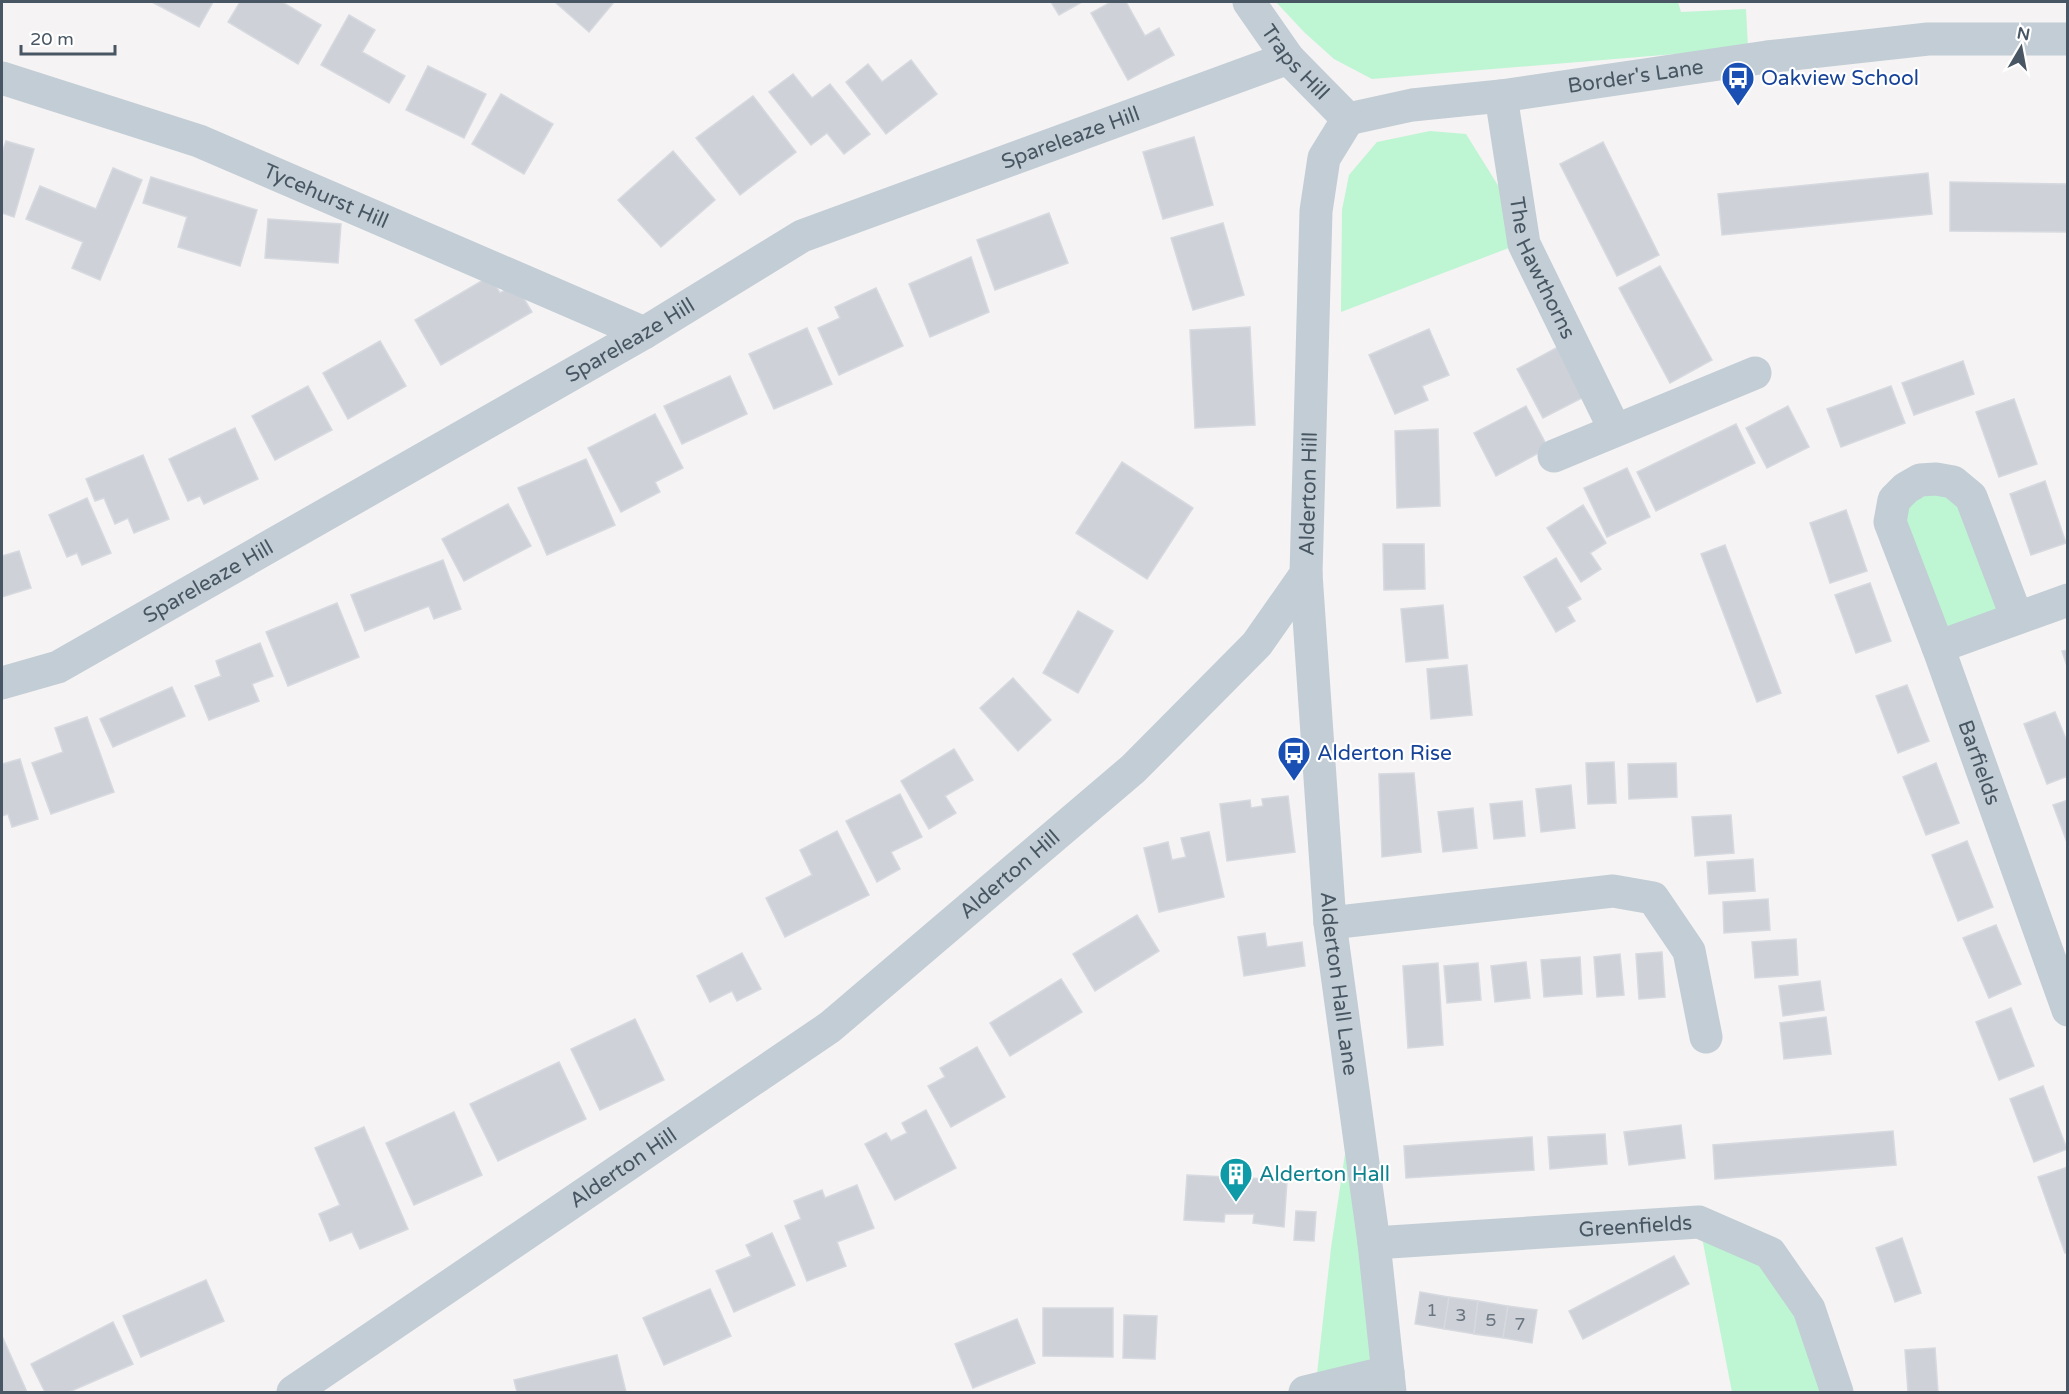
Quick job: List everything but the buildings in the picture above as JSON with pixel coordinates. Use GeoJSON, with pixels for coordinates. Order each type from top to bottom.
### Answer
{"type":"FeatureCollection","features":[{"type":"Feature","properties":{"kind":"street","name":"Traps Hill"},"geometry":{"type":"LineString","coordinates":[[1249,2],[1288,58],[1348,119]]}},
{"type":"Feature","properties":{"kind":"street","name":"Border's Lane"},"geometry":{"type":"LineString","coordinates":[[1348,119],[1412,105],[1501,96],[1767,57],[1928,39],[2067,39]]}},
{"type":"Feature","properties":{"kind":"street","name":"Spareleaze Hill"},"geometry":{"type":"LineString","coordinates":[[2,683],[58,667],[644,333],[802,236],[1288,58]]}},
{"type":"Feature","properties":{"kind":"street","name":"Tycehurst Hill"},"geometry":{"type":"LineString","coordinates":[[2,78],[199,141],[644,333]]}},
{"type":"Feature","properties":{"kind":"street","name":"The Hawthorns"},"geometry":{"type":"LineString","coordinates":[[1501,96],[1524,244],[1615,430]]}},
{"type":"Feature","properties":{"kind":"street","name":"Alderton Hill"},"geometry":{"type":"LineString","coordinates":[[293,1392],[830,1027],[1133,769],[1257,644],[1306,574],[1316,211],[1324,159],[1348,119]]}},
{"type":"Feature","properties":{"kind":"street"},"geometry":{"type":"LineString","coordinates":[[1554,456],[1755,374]]}},
{"type":"Feature","properties":{"kind":"street","name":"Barfields"},"geometry":{"type":"LineString","coordinates":[[2017,618],[1971,497],[1953,482],[1936,479],[1920,480],[1906,488],[1894,500],[1890,522],[1938,646],[2067,1010]]}},
{"type":"Feature","properties":{"kind":"street","name":"Alderton Hall Lane"},"geometry":{"type":"LineString","coordinates":[[1306,574],[1330,923],[1374,1242],[1389,1382]]}},
{"type":"Feature","properties":{"kind":"street"},"geometry":{"type":"LineString","coordinates":[[1938,646],[2067,600]]}},
{"type":"Feature","properties":{"kind":"street"},"geometry":{"type":"LineString","coordinates":[[1330,923],[1613,891],[1653,898],[1689,951],[1706,1037]]}},
{"type":"Feature","properties":{"kind":"street","name":"Greenfields"},"geometry":{"type":"LineString","coordinates":[[1374,1242],[1699,1222],[1770,1253],[1809,1309],[1837,1392]]}},
{"type":"Feature","properties":{"kind":"street"},"geometry":{"type":"LineString","coordinates":[[1305,1392],[1389,1382]]}},
{"type":"Feature","properties":{"kind":"green space"},"geometry":{"type":"Polygon","coordinates":[[[1276,2],[1678,2],[1681,12],[1746,9],[1748,48],[1372,79],[1334,59],[1276,2]]]}},
{"type":"Feature","properties":{"kind":"green space"},"geometry":{"type":"Polygon","coordinates":[[[1430,131],[1466,134],[1499,187],[1514,246],[1341,312],[1342,210],[1349,175],[1377,142],[1430,131]]]}},
{"type":"Feature","properties":{"kind":"green space"},"geometry":{"type":"Polygon","coordinates":[[[1953,482],[2017,618],[1938,647],[1894,500],[1953,482]]]}},
{"type":"Feature","properties":{"kind":"green space"},"geometry":{"type":"Polygon","coordinates":[[[1353,1100],[1390,1392],[1315,1392],[1331,1248],[1353,1100]]]}},
{"type":"Feature","properties":{"kind":"green space"},"geometry":{"type":"Polygon","coordinates":[[[1699,1222],[1770,1253],[1837,1392],[1732,1392],[1699,1222]]]}},
{"type":"Feature","properties":{"kind":"place","name":"Oakview School"},"geometry":{"type":"Point","coordinates":[1738,107]}},
{"type":"Feature","properties":{"kind":"place","name":"Alderton Rise"},"geometry":{"type":"Point","coordinates":[1294,782]}},
{"type":"Feature","properties":{"kind":"place","name":"Alderton Hall"},"geometry":{"type":"Point","coordinates":[1236,1203]}}]}
